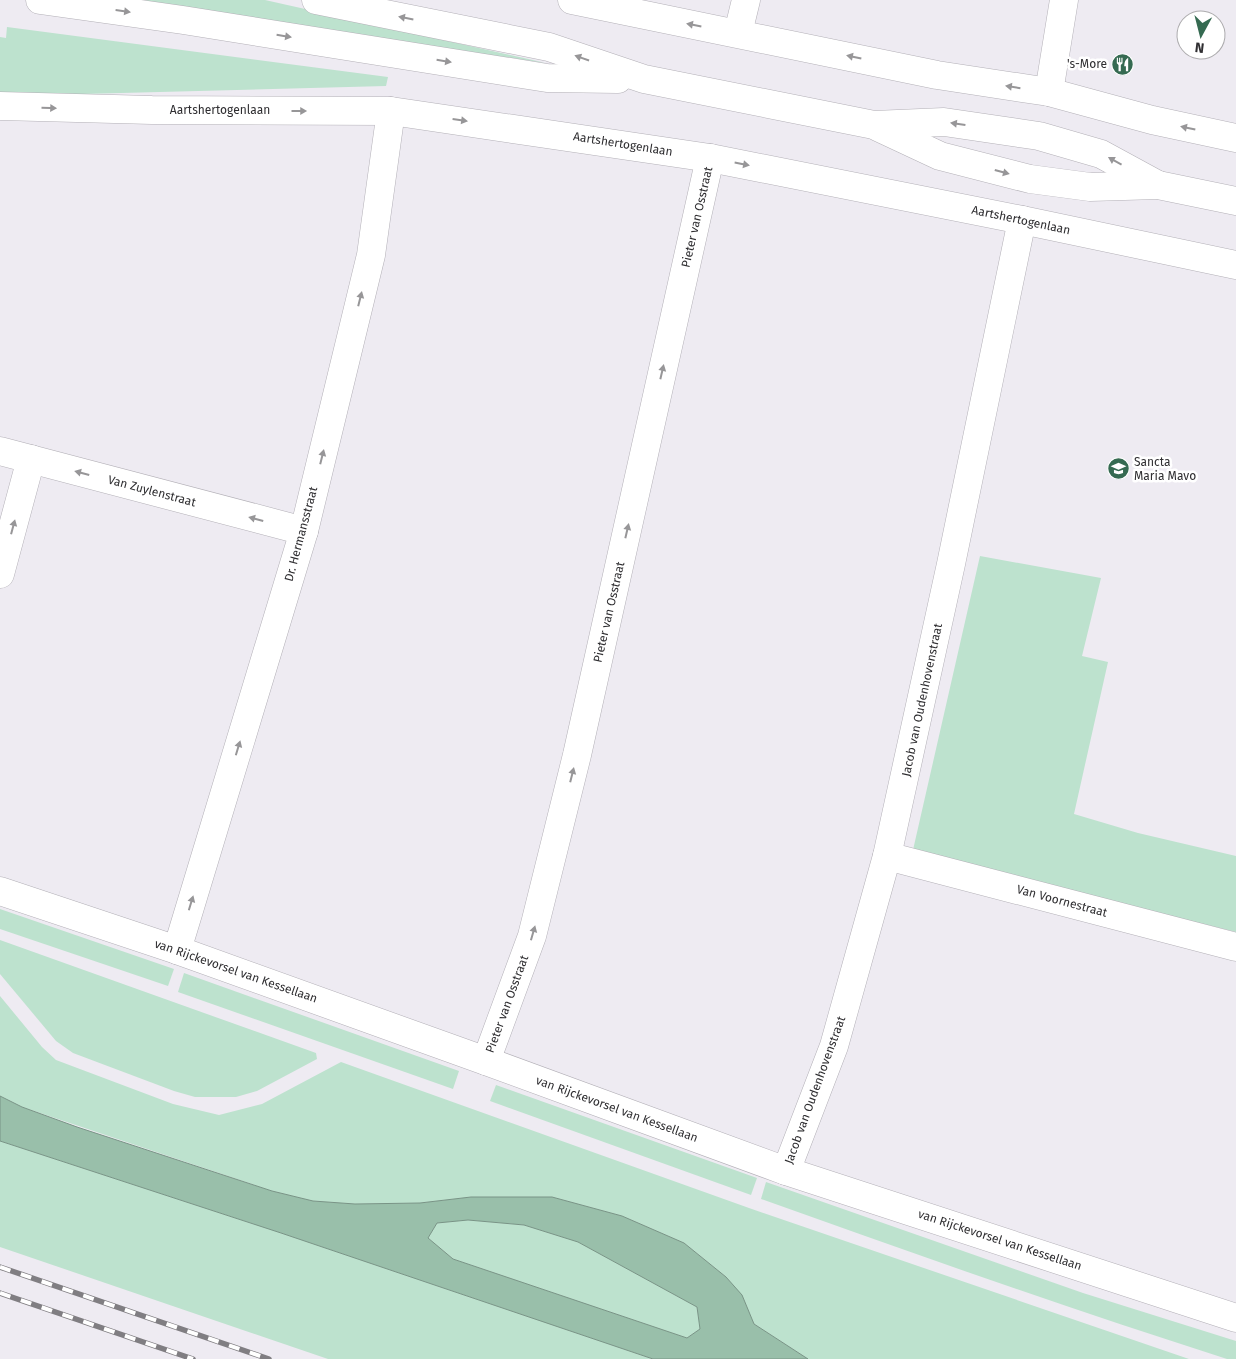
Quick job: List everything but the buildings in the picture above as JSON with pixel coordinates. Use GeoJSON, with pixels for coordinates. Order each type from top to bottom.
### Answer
{"type":"FeatureCollection","features":[{"type":"Feature","properties":{"kind":"street"},"geometry":{"type":"LineString","coordinates":[[40,0],[183,20],[547,78],[644,80]]}},
{"type":"Feature","properties":{"kind":"street"},"geometry":{"type":"LineString","coordinates":[[572,0],[937,74],[1049,92],[1152,120],[1236,138]]}},
{"type":"Feature","properties":{"kind":"street"},"geometry":{"type":"LineString","coordinates":[[738,33],[746,0]]}},
{"type":"Feature","properties":{"kind":"street"},"geometry":{"type":"LineString","coordinates":[[1049,92],[1064,0]]}},
{"type":"Feature","properties":{"kind":"street"},"geometry":{"type":"LineString","coordinates":[[333,2],[549,47],[644,80],[874,125],[944,122],[1040,136],[1100,154],[1158,185]]}},
{"type":"Feature","properties":{"kind":"street","name":"Aartshertogenlaan"},"geometry":{"type":"LineString","coordinates":[[0,106],[152,110],[391,111],[710,158],[1236,265]]}},
{"type":"Feature","properties":{"kind":"street","name":"Dr. Hermansstraat"},"geometry":{"type":"LineString","coordinates":[[177,950],[304,531],[371,255],[391,111]]}},
{"type":"Feature","properties":{"kind":"street"},"geometry":{"type":"LineString","coordinates":[[874,125],[940,156],[1030,179],[1090,187],[1158,185],[1236,200]]}},
{"type":"Feature","properties":{"kind":"street","name":"Pieter van Osstraat"},"geometry":{"type":"LineString","coordinates":[[486,1060],[532,936],[537,917],[577,755],[710,158]]}},
{"type":"Feature","properties":{"kind":"street","name":"Jacob van Oudenhovenstraat"},"geometry":{"type":"LineString","coordinates":[[786,1171],[834,1046],[887,856],[952,564],[1022,220]]}},
{"type":"Feature","properties":{"kind":"street","name":"Van Zuylenstraat"},"geometry":{"type":"LineString","coordinates":[[0,451],[304,531]]}},
{"type":"Feature","properties":{"kind":"street"},"geometry":{"type":"LineString","coordinates":[[0,574],[31,459]]}},
{"type":"Feature","properties":{"kind":"street","name":"Van Voornestraat"},"geometry":{"type":"LineString","coordinates":[[887,856],[1236,947]]}},
{"type":"Feature","properties":{"kind":"street","name":"van Rijckevorsel van Kessellaan"},"geometry":{"type":"LineString","coordinates":[[0,892],[177,950],[486,1060],[786,1171],[1236,1318]]}},
{"type":"Feature","properties":{"kind":"shaded area"},"geometry":{"type":"Polygon","coordinates":[[[107,0],[265,0],[546,63],[107,0]]]}},
{"type":"Feature","properties":{"kind":"shaded area"},"geometry":{"type":"Polygon","coordinates":[[[7,27],[388,77],[386,86],[44,95],[0,92],[0,37],[6,38],[7,27]]]}},
{"type":"Feature","properties":{"kind":"shaded area"},"geometry":{"type":"Polygon","coordinates":[[[980,556],[1101,578],[1082,656],[1108,662],[1074,814],[1138,833],[1236,856],[1236,932],[930,857],[913,850],[980,556]]]}},
{"type":"Feature","properties":{"kind":"shaded area"},"geometry":{"type":"Polygon","coordinates":[[[0,909],[174,969],[168,986],[0,929],[0,909]]]}},
{"type":"Feature","properties":{"kind":"shaded area"},"geometry":{"type":"Polygon","coordinates":[[[0,940],[316,1053],[317,1059],[257,1091],[236,1097],[195,1097],[174,1091],[73,1053],[56,1041],[0,974],[0,940]]]}},
{"type":"Feature","properties":{"kind":"shaded area"},"geometry":{"type":"Polygon","coordinates":[[[184,973],[459,1071],[453,1089],[178,992],[184,973]]]}},
{"type":"Feature","properties":{"kind":"shaded area"},"geometry":{"type":"Polygon","coordinates":[[[0,996],[42,1047],[56,1060],[173,1104],[219,1115],[262,1104],[341,1062],[749,1208],[1189,1359],[808,1359],[754,1324],[742,1296],[726,1277],[684,1243],[622,1216],[552,1197],[471,1197],[420,1203],[355,1204],[313,1201],[272,1191],[22,1107],[0,1096],[0,996]]]}},
{"type":"Feature","properties":{"kind":"shaded area"},"geometry":{"type":"Polygon","coordinates":[[[496,1085],[757,1178],[751,1195],[490,1101],[496,1085]]]}},
{"type":"Feature","properties":{"kind":"shaded area"},"geometry":{"type":"Polygon","coordinates":[[[0,1096],[22,1107],[77,1127],[272,1191],[313,1201],[355,1204],[420,1203],[471,1197],[552,1197],[622,1216],[684,1243],[726,1277],[742,1295],[754,1324],[808,1359],[653,1359],[281,1233],[0,1141],[0,1096]],[[468,1220],[437,1223],[428,1238],[453,1259],[687,1338],[700,1329],[697,1307],[578,1242],[524,1225],[468,1220]]]}},
{"type":"Feature","properties":{"kind":"shaded area"},"geometry":{"type":"Polygon","coordinates":[[[0,1141],[281,1233],[653,1359],[328,1359],[0,1247],[0,1141]]]}},
{"type":"Feature","properties":{"kind":"shaded area"},"geometry":{"type":"Polygon","coordinates":[[[766,1182],[1083,1293],[1236,1341],[1236,1359],[1227,1359],[1110,1321],[761,1199],[766,1182]]]}},
{"type":"Feature","properties":{"kind":"shaded area"},"geometry":{"type":"Polygon","coordinates":[[[468,1220],[524,1225],[578,1242],[697,1307],[700,1329],[687,1338],[453,1259],[428,1238],[437,1223],[468,1220]]]}},
{"type":"Feature","properties":{"kind":"railway"},"geometry":{"type":"LineString","coordinates":[[0,1267],[269,1359]]}},
{"type":"Feature","properties":{"kind":"railway"},"geometry":{"type":"LineString","coordinates":[[0,1293],[193,1359]]}},
{"type":"Feature","properties":{"kind":"place","name":"'s-More"},"geometry":{"type":"Point","coordinates":[1123,64]}},
{"type":"Feature","properties":{"kind":"place","name":"Sancta Maria Mavo"},"geometry":{"type":"Point","coordinates":[1118,469]}}]}
